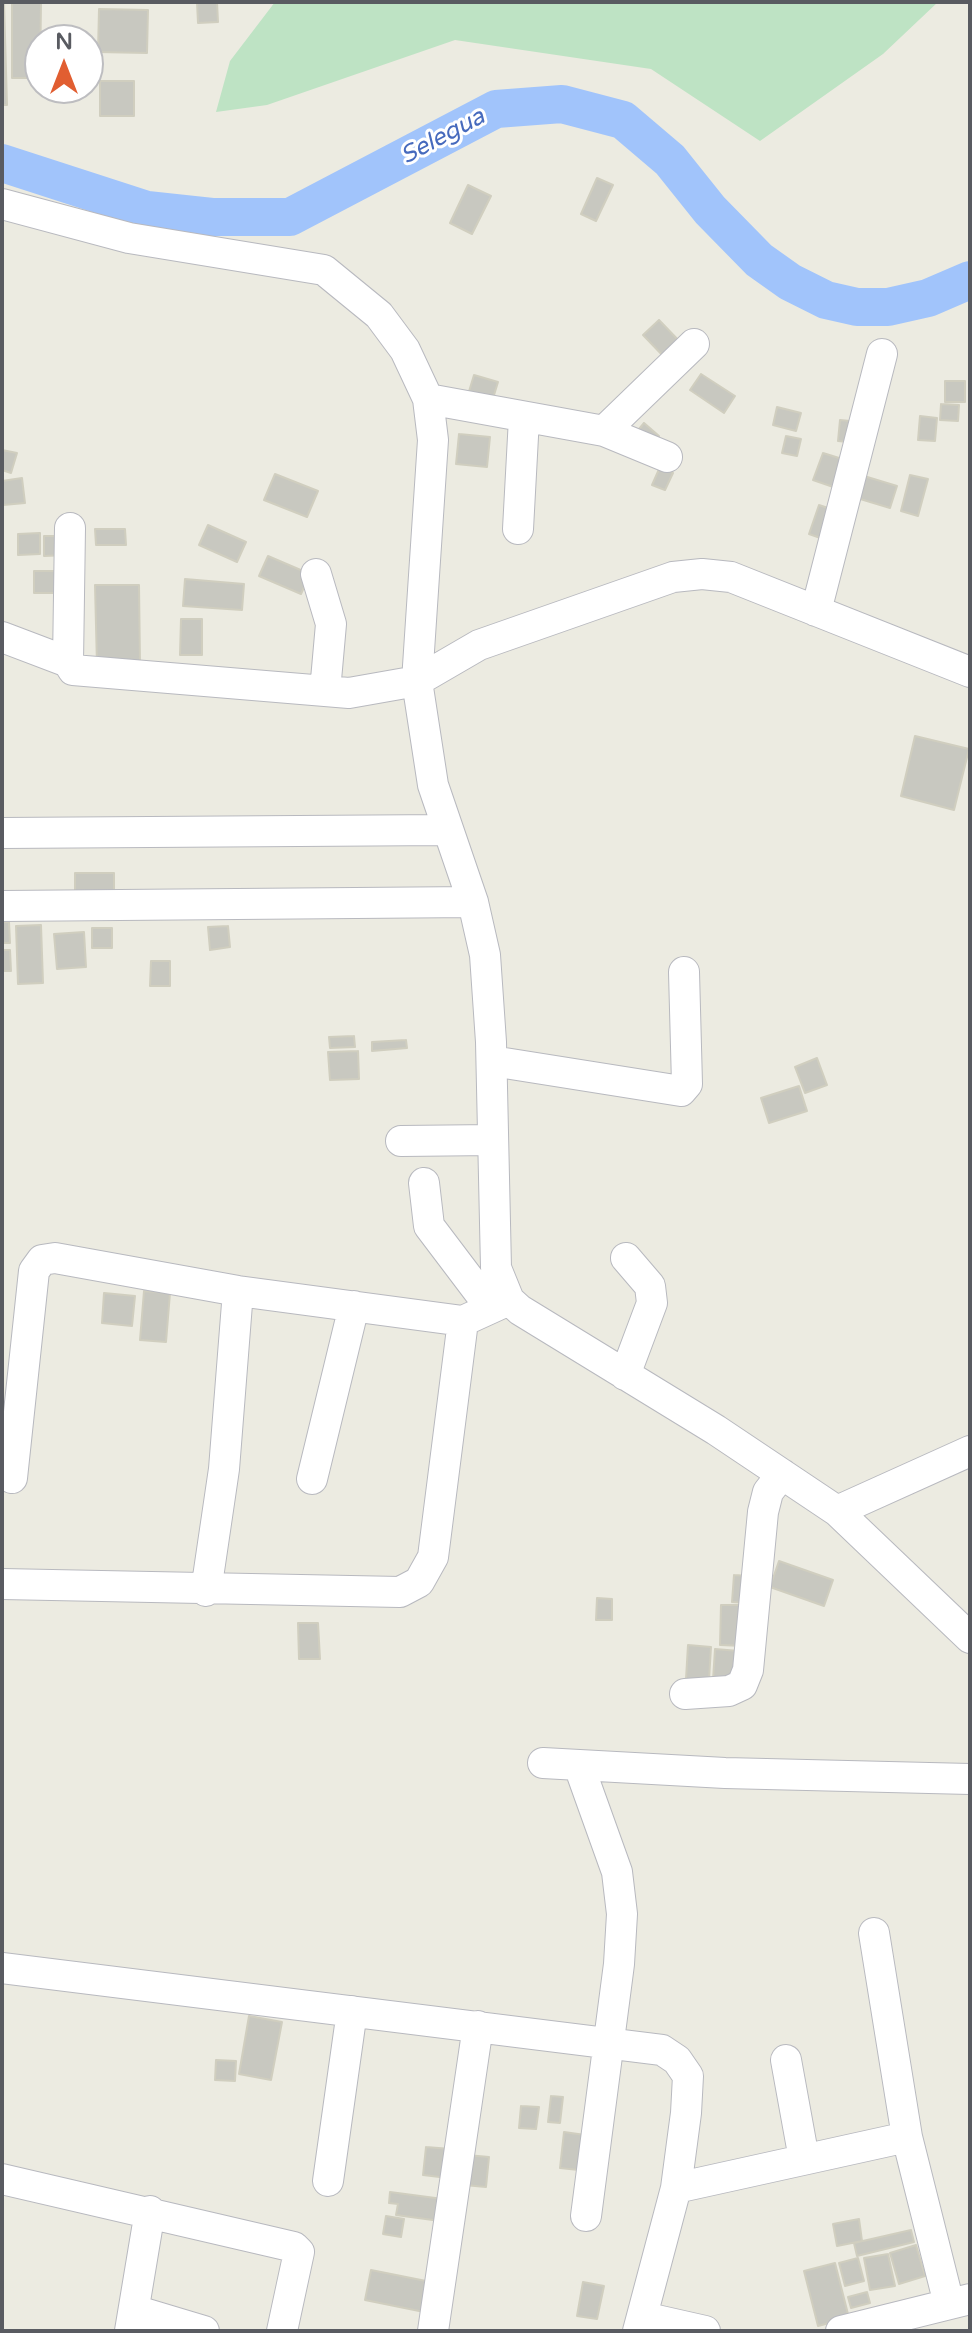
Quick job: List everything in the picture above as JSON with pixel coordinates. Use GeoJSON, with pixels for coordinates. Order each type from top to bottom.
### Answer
{"type":"FeatureCollection","features":[{"type":"Feature","properties":{"kind":"street"},"geometry":{"type":"LineString","coordinates":[[2,204],[129,238],[324,270],[379,315],[405,350],[428,399],[433,440],[417,681],[433,785],[473,902],[485,955],[492,1061],[496,1268],[500,1304]]}},
{"type":"Feature","properties":{"kind":"street"},"geometry":{"type":"LineString","coordinates":[[604,431],[694,344]]}},
{"type":"Feature","properties":{"kind":"street"},"geometry":{"type":"LineString","coordinates":[[816,611],[882,354]]}},
{"type":"Feature","properties":{"kind":"street"},"geometry":{"type":"LineString","coordinates":[[428,399],[604,431],[667,457]]}},
{"type":"Feature","properties":{"kind":"street"},"geometry":{"type":"LineString","coordinates":[[518,529],[524,418]]}},
{"type":"Feature","properties":{"kind":"street"},"geometry":{"type":"LineString","coordinates":[[70,528],[68,662],[73,670],[349,693],[417,681],[479,645],[673,577],[702,574],[731,577],[970,672]]}},
{"type":"Feature","properties":{"kind":"street"},"geometry":{"type":"LineString","coordinates":[[316,574],[331,624],[325,691]]}},
{"type":"Feature","properties":{"kind":"street"},"geometry":{"type":"LineString","coordinates":[[2,637],[68,662]]}},
{"type":"Feature","properties":{"kind":"street"},"geometry":{"type":"LineString","coordinates":[[2,833],[446,830]]}},
{"type":"Feature","properties":{"kind":"street"},"geometry":{"type":"LineString","coordinates":[[2,906],[473,902]]}},
{"type":"Feature","properties":{"kind":"street"},"geometry":{"type":"LineString","coordinates":[[492,1061],[681,1091],[687,1084],[684,972]]}},
{"type":"Feature","properties":{"kind":"street"},"geometry":{"type":"LineString","coordinates":[[401,1141],[493,1140]]}},
{"type":"Feature","properties":{"kind":"street"},"geometry":{"type":"LineString","coordinates":[[424,1183],[429,1226],[500,1304],[520,1310],[837,1511],[970,1638]]}},
{"type":"Feature","properties":{"kind":"street"},"geometry":{"type":"LineString","coordinates":[[12,1478],[34,1271],[42,1260],[55,1258],[238,1291],[463,1321],[500,1304]]}},
{"type":"Feature","properties":{"kind":"street"},"geometry":{"type":"LineString","coordinates":[[625,1375],[652,1303],[650,1286],[626,1258]]}},
{"type":"Feature","properties":{"kind":"street"},"geometry":{"type":"LineString","coordinates":[[206,1591],[224,1469],[238,1291]]}},
{"type":"Feature","properties":{"kind":"street"},"geometry":{"type":"LineString","coordinates":[[312,1479],[354,1306]]}},
{"type":"Feature","properties":{"kind":"street"},"geometry":{"type":"LineString","coordinates":[[2,1584],[206,1591],[400,1592],[419,1582],[433,1557],[463,1321]]}},
{"type":"Feature","properties":{"kind":"street"},"geometry":{"type":"LineString","coordinates":[[837,1511],[970,1451]]}},
{"type":"Feature","properties":{"kind":"street"},"geometry":{"type":"LineString","coordinates":[[685,1694],[729,1691],[742,1685],[748,1670],[763,1512],[768,1492],[782,1474]]}},
{"type":"Feature","properties":{"kind":"street"},"geometry":{"type":"LineString","coordinates":[[543,1763],[970,1779]]}},
{"type":"Feature","properties":{"kind":"street"},"geometry":{"type":"LineString","coordinates":[[579,1766],[612,1855],[621,1895],[619,1964],[586,2216]]}},
{"type":"Feature","properties":{"kind":"street"},"geometry":{"type":"LineString","coordinates":[[841,2331],[960,2301],[907,2137],[874,1933]]}},
{"type":"Feature","properties":{"kind":"street"},"geometry":{"type":"LineString","coordinates":[[2,1968],[609,2040],[662,2050],[677,2060],[688,2076],[676,2188],[640,2324],[705,2331]]}},
{"type":"Feature","properties":{"kind":"street"},"geometry":{"type":"LineString","coordinates":[[328,2181],[352,2011]]}},
{"type":"Feature","properties":{"kind":"street"},"geometry":{"type":"LineString","coordinates":[[433,2331],[478,2026]]}},
{"type":"Feature","properties":{"kind":"street"},"geometry":{"type":"LineString","coordinates":[[786,2060],[804,2159]]}},
{"type":"Feature","properties":{"kind":"street"},"geometry":{"type":"LineString","coordinates":[[676,2188],[907,2137]]}},
{"type":"Feature","properties":{"kind":"street"},"geometry":{"type":"LineString","coordinates":[[2,2179],[150,2211],[294,2247],[299,2252],[282,2331]]}},
{"type":"Feature","properties":{"kind":"street"},"geometry":{"type":"LineString","coordinates":[[150,2211],[132,2320],[204,2331]]}},
{"type":"Feature","properties":{"kind":"green space"},"geometry":{"type":"Polygon","coordinates":[[[275,2],[938,2],[883,54],[760,141],[651,69],[455,40],[267,105],[216,112],[230,61],[275,2]]]}},
{"type":"Feature","properties":{"kind":"building"},"geometry":{"type":"Polygon","coordinates":[[[4,2],[7,105],[2,105],[4,2]]]}},
{"type":"Feature","properties":{"kind":"building"},"geometry":{"type":"Polygon","coordinates":[[[12,2],[41,2],[41,24],[24,24],[24,78],[12,78],[12,2]]]}},
{"type":"Feature","properties":{"kind":"building"},"geometry":{"type":"Polygon","coordinates":[[[197,2],[217,2],[218,22],[198,23],[197,2]]]}},
{"type":"Feature","properties":{"kind":"building"},"geometry":{"type":"Polygon","coordinates":[[[99,9],[148,10],[147,53],[104,52],[104,24],[99,24],[99,9]]]}},
{"type":"Feature","properties":{"kind":"building"},"geometry":{"type":"Polygon","coordinates":[[[104,81],[134,81],[134,116],[100,116],[100,104],[104,104],[104,81]]]}},
{"type":"Feature","properties":{"kind":"building"},"geometry":{"type":"Polygon","coordinates":[[[597,178],[613,185],[596,221],[581,214],[597,178]]]}},
{"type":"Feature","properties":{"kind":"building"},"geometry":{"type":"Polygon","coordinates":[[[468,185],[491,196],[472,234],[450,223],[468,185]]]}},
{"type":"Feature","properties":{"kind":"building"},"geometry":{"type":"Polygon","coordinates":[[[659,320],[684,346],[668,361],[643,335],[659,320]]]}},
{"type":"Feature","properties":{"kind":"building"},"geometry":{"type":"Polygon","coordinates":[[[701,374],[735,396],[724,413],[690,390],[701,374]]]}},
{"type":"Feature","properties":{"kind":"building"},"geometry":{"type":"Polygon","coordinates":[[[474,375],[498,382],[491,405],[467,398],[474,375]]]}},
{"type":"Feature","properties":{"kind":"building"},"geometry":{"type":"Polygon","coordinates":[[[945,381],[965,381],[965,402],[945,402],[945,381]]]}},
{"type":"Feature","properties":{"kind":"building"},"geometry":{"type":"Polygon","coordinates":[[[941,404],[959,405],[958,421],[940,420],[941,404]]]}},
{"type":"Feature","properties":{"kind":"building"},"geometry":{"type":"Polygon","coordinates":[[[777,407],[801,413],[796,431],[773,425],[777,407]]]}},
{"type":"Feature","properties":{"kind":"building"},"geometry":{"type":"Polygon","coordinates":[[[920,416],[937,418],[935,441],[918,440],[920,416]]]}},
{"type":"Feature","properties":{"kind":"building"},"geometry":{"type":"Polygon","coordinates":[[[840,420],[860,422],[857,443],[838,441],[840,420]]]}},
{"type":"Feature","properties":{"kind":"building"},"geometry":{"type":"Polygon","coordinates":[[[644,423],[659,436],[649,448],[634,435],[644,423]]]}},
{"type":"Feature","properties":{"kind":"building"},"geometry":{"type":"Polygon","coordinates":[[[459,434],[490,437],[487,467],[456,464],[459,434]]]}},
{"type":"Feature","properties":{"kind":"building"},"geometry":{"type":"Polygon","coordinates":[[[786,436],[801,439],[797,456],[782,453],[786,436]]]}},
{"type":"Feature","properties":{"kind":"building"},"geometry":{"type":"Polygon","coordinates":[[[2,450],[17,453],[11,473],[2,470],[2,450]]]}},
{"type":"Feature","properties":{"kind":"building"},"geometry":{"type":"Polygon","coordinates":[[[823,453],[852,462],[842,490],[813,480],[823,453]]]}},
{"type":"Feature","properties":{"kind":"building"},"geometry":{"type":"Polygon","coordinates":[[[660,467],[673,473],[665,490],[652,485],[660,467]]]}},
{"type":"Feature","properties":{"kind":"building"},"geometry":{"type":"Polygon","coordinates":[[[275,474],[318,491],[307,517],[264,500],[275,474]]]}},
{"type":"Feature","properties":{"kind":"building"},"geometry":{"type":"Polygon","coordinates":[[[910,475],[928,479],[918,516],[901,511],[910,475]]]}},
{"type":"Feature","properties":{"kind":"building"},"geometry":{"type":"Polygon","coordinates":[[[864,476],[897,486],[890,508],[857,498],[864,476]]]}},
{"type":"Feature","properties":{"kind":"building"},"geometry":{"type":"Polygon","coordinates":[[[22,478],[25,503],[3,505],[2,481],[22,478]]]}},
{"type":"Feature","properties":{"kind":"building"},"geometry":{"type":"Polygon","coordinates":[[[819,505],[840,512],[829,541],[809,534],[819,505]]]}},
{"type":"Feature","properties":{"kind":"building"},"geometry":{"type":"Polygon","coordinates":[[[208,525],[246,542],[237,562],[199,545],[208,525]]]}},
{"type":"Feature","properties":{"kind":"building"},"geometry":{"type":"Polygon","coordinates":[[[95,529],[125,529],[126,545],[96,545],[95,529]]]}},
{"type":"Feature","properties":{"kind":"building"},"geometry":{"type":"Polygon","coordinates":[[[40,533],[40,554],[18,555],[18,534],[40,533]]]}},
{"type":"Feature","properties":{"kind":"building"},"geometry":{"type":"Polygon","coordinates":[[[44,536],[69,536],[69,555],[44,556],[44,536]]]}},
{"type":"Feature","properties":{"kind":"building"},"geometry":{"type":"Polygon","coordinates":[[[268,556],[310,574],[301,594],[259,576],[268,556]]]}},
{"type":"Feature","properties":{"kind":"building"},"geometry":{"type":"Polygon","coordinates":[[[34,571],[65,571],[65,593],[34,593],[34,571]]]}},
{"type":"Feature","properties":{"kind":"building"},"geometry":{"type":"Polygon","coordinates":[[[185,579],[244,584],[242,610],[183,606],[185,579]]]}},
{"type":"Feature","properties":{"kind":"building"},"geometry":{"type":"Polygon","coordinates":[[[95,585],[139,585],[140,665],[97,666],[95,585]]]}},
{"type":"Feature","properties":{"kind":"building"},"geometry":{"type":"Polygon","coordinates":[[[181,619],[202,619],[202,655],[180,655],[181,619]]]}},
{"type":"Feature","properties":{"kind":"building"},"geometry":{"type":"Polygon","coordinates":[[[915,736],[969,749],[954,810],[901,796],[915,736]]]}},
{"type":"Feature","properties":{"kind":"building"},"geometry":{"type":"Polygon","coordinates":[[[75,873],[114,873],[114,895],[75,895],[75,873]]]}},
{"type":"Feature","properties":{"kind":"building"},"geometry":{"type":"Polygon","coordinates":[[[2,922],[9,922],[10,943],[2,943],[2,922]]]}},
{"type":"Feature","properties":{"kind":"building"},"geometry":{"type":"Polygon","coordinates":[[[41,925],[43,983],[18,984],[16,926],[41,925]]]}},
{"type":"Feature","properties":{"kind":"building"},"geometry":{"type":"Polygon","coordinates":[[[228,926],[230,947],[210,950],[208,927],[228,926]]]}},
{"type":"Feature","properties":{"kind":"building"},"geometry":{"type":"Polygon","coordinates":[[[92,928],[112,928],[112,948],[92,948],[92,928]]]}},
{"type":"Feature","properties":{"kind":"building"},"geometry":{"type":"Polygon","coordinates":[[[84,932],[86,967],[57,969],[54,934],[84,932]]]}},
{"type":"Feature","properties":{"kind":"building"},"geometry":{"type":"Polygon","coordinates":[[[2,950],[10,950],[11,971],[2,971],[2,950]]]}},
{"type":"Feature","properties":{"kind":"building"},"geometry":{"type":"Polygon","coordinates":[[[151,961],[170,961],[170,986],[150,986],[151,961]]]}},
{"type":"Feature","properties":{"kind":"building"},"geometry":{"type":"Polygon","coordinates":[[[354,1036],[355,1047],[330,1048],[329,1037],[354,1036]]]}},
{"type":"Feature","properties":{"kind":"building"},"geometry":{"type":"Polygon","coordinates":[[[406,1040],[407,1048],[372,1051],[372,1042],[406,1040]]]}},
{"type":"Feature","properties":{"kind":"building"},"geometry":{"type":"Polygon","coordinates":[[[358,1051],[359,1079],[330,1080],[328,1052],[358,1051]]]}},
{"type":"Feature","properties":{"kind":"building"},"geometry":{"type":"Polygon","coordinates":[[[817,1058],[827,1085],[805,1093],[795,1067],[817,1058]]]}},
{"type":"Feature","properties":{"kind":"building"},"geometry":{"type":"Polygon","coordinates":[[[799,1086],[807,1111],[769,1123],[761,1098],[799,1086]]]}},
{"type":"Feature","properties":{"kind":"building"},"geometry":{"type":"Polygon","coordinates":[[[144,1291],[170,1293],[166,1342],[140,1340],[144,1291]]]}},
{"type":"Feature","properties":{"kind":"building"},"geometry":{"type":"Polygon","coordinates":[[[104,1293],[135,1296],[132,1326],[102,1323],[104,1293]]]}},
{"type":"Feature","properties":{"kind":"building"},"geometry":{"type":"Polygon","coordinates":[[[779,1561],[833,1580],[824,1606],[770,1587],[779,1561]]]}},
{"type":"Feature","properties":{"kind":"building"},"geometry":{"type":"Polygon","coordinates":[[[734,1575],[749,1576],[747,1603],[732,1602],[734,1575]]]}},
{"type":"Feature","properties":{"kind":"building"},"geometry":{"type":"Polygon","coordinates":[[[597,1598],[612,1599],[612,1620],[596,1620],[597,1598]]]}},
{"type":"Feature","properties":{"kind":"building"},"geometry":{"type":"Polygon","coordinates":[[[721,1605],[746,1605],[744,1646],[720,1645],[721,1605]]]}},
{"type":"Feature","properties":{"kind":"building"},"geometry":{"type":"Polygon","coordinates":[[[298,1623],[318,1623],[320,1659],[299,1659],[298,1623]]]}},
{"type":"Feature","properties":{"kind":"building"},"geometry":{"type":"Polygon","coordinates":[[[688,1645],[711,1647],[709,1680],[686,1679],[688,1645]]]}},
{"type":"Feature","properties":{"kind":"building"},"geometry":{"type":"Polygon","coordinates":[[[715,1649],[739,1651],[737,1682],[713,1680],[715,1649]]]}},
{"type":"Feature","properties":{"kind":"building"},"geometry":{"type":"Polygon","coordinates":[[[249,2016],[282,2022],[271,2080],[239,2074],[249,2016]]]}},
{"type":"Feature","properties":{"kind":"building"},"geometry":{"type":"Polygon","coordinates":[[[216,2060],[236,2061],[235,2081],[215,2080],[216,2060]]]}},
{"type":"Feature","properties":{"kind":"building"},"geometry":{"type":"Polygon","coordinates":[[[551,2096],[563,2097],[560,2123],[548,2122],[551,2096]]]}},
{"type":"Feature","properties":{"kind":"building"},"geometry":{"type":"Polygon","coordinates":[[[521,2106],[539,2107],[536,2129],[519,2128],[521,2106]]]}},
{"type":"Feature","properties":{"kind":"building"},"geometry":{"type":"Polygon","coordinates":[[[564,2132],[592,2136],[588,2171],[560,2168],[564,2132]]]}},
{"type":"Feature","properties":{"kind":"building"},"geometry":{"type":"Polygon","coordinates":[[[426,2147],[451,2149],[448,2178],[423,2175],[426,2147]]]}},
{"type":"Feature","properties":{"kind":"building"},"geometry":{"type":"Polygon","coordinates":[[[467,2155],[489,2157],[486,2187],[464,2185],[467,2155]]]}},
{"type":"Feature","properties":{"kind":"building"},"geometry":{"type":"Polygon","coordinates":[[[390,2192],[443,2199],[440,2221],[396,2215],[398,2204],[389,2203],[390,2192]]]}},
{"type":"Feature","properties":{"kind":"building"},"geometry":{"type":"Polygon","coordinates":[[[386,2216],[404,2219],[401,2237],[383,2234],[386,2216]]]}},
{"type":"Feature","properties":{"kind":"building"},"geometry":{"type":"Polygon","coordinates":[[[859,2219],[862,2241],[837,2246],[833,2224],[859,2219]]]}},
{"type":"Feature","properties":{"kind":"building"},"geometry":{"type":"Polygon","coordinates":[[[911,2230],[914,2242],[857,2256],[854,2243],[911,2230]]]}},
{"type":"Feature","properties":{"kind":"building"},"geometry":{"type":"Polygon","coordinates":[[[916,2245],[925,2276],[899,2284],[890,2253],[916,2245]]]}},
{"type":"Feature","properties":{"kind":"building"},"geometry":{"type":"Polygon","coordinates":[[[888,2254],[895,2286],[870,2290],[864,2258],[888,2254]]]}},
{"type":"Feature","properties":{"kind":"building"},"geometry":{"type":"Polygon","coordinates":[[[858,2258],[864,2281],[845,2286],[839,2263],[858,2258]]]}},
{"type":"Feature","properties":{"kind":"building"},"geometry":{"type":"Polygon","coordinates":[[[835,2263],[849,2318],[818,2326],[804,2271],[835,2263]]]}},
{"type":"Feature","properties":{"kind":"building"},"geometry":{"type":"Polygon","coordinates":[[[371,2270],[436,2283],[429,2313],[365,2300],[371,2270]]]}},
{"type":"Feature","properties":{"kind":"building"},"geometry":{"type":"Polygon","coordinates":[[[583,2282],[604,2286],[597,2319],[577,2316],[583,2282]]]}},
{"type":"Feature","properties":{"kind":"building"},"geometry":{"type":"Polygon","coordinates":[[[867,2292],[870,2303],[851,2308],[848,2297],[867,2292]]]}},
{"type":"Feature","properties":{"kind":"waterway","name":"Selegua"},"geometry":{"type":"LineString","coordinates":[[2,163],[147,210],[212,217],[290,217],[496,109],[562,104],[623,120],[670,160],[710,210],[759,260],[790,282],[826,300],[857,307],[888,307],[928,298],[970,280]]}}]}
